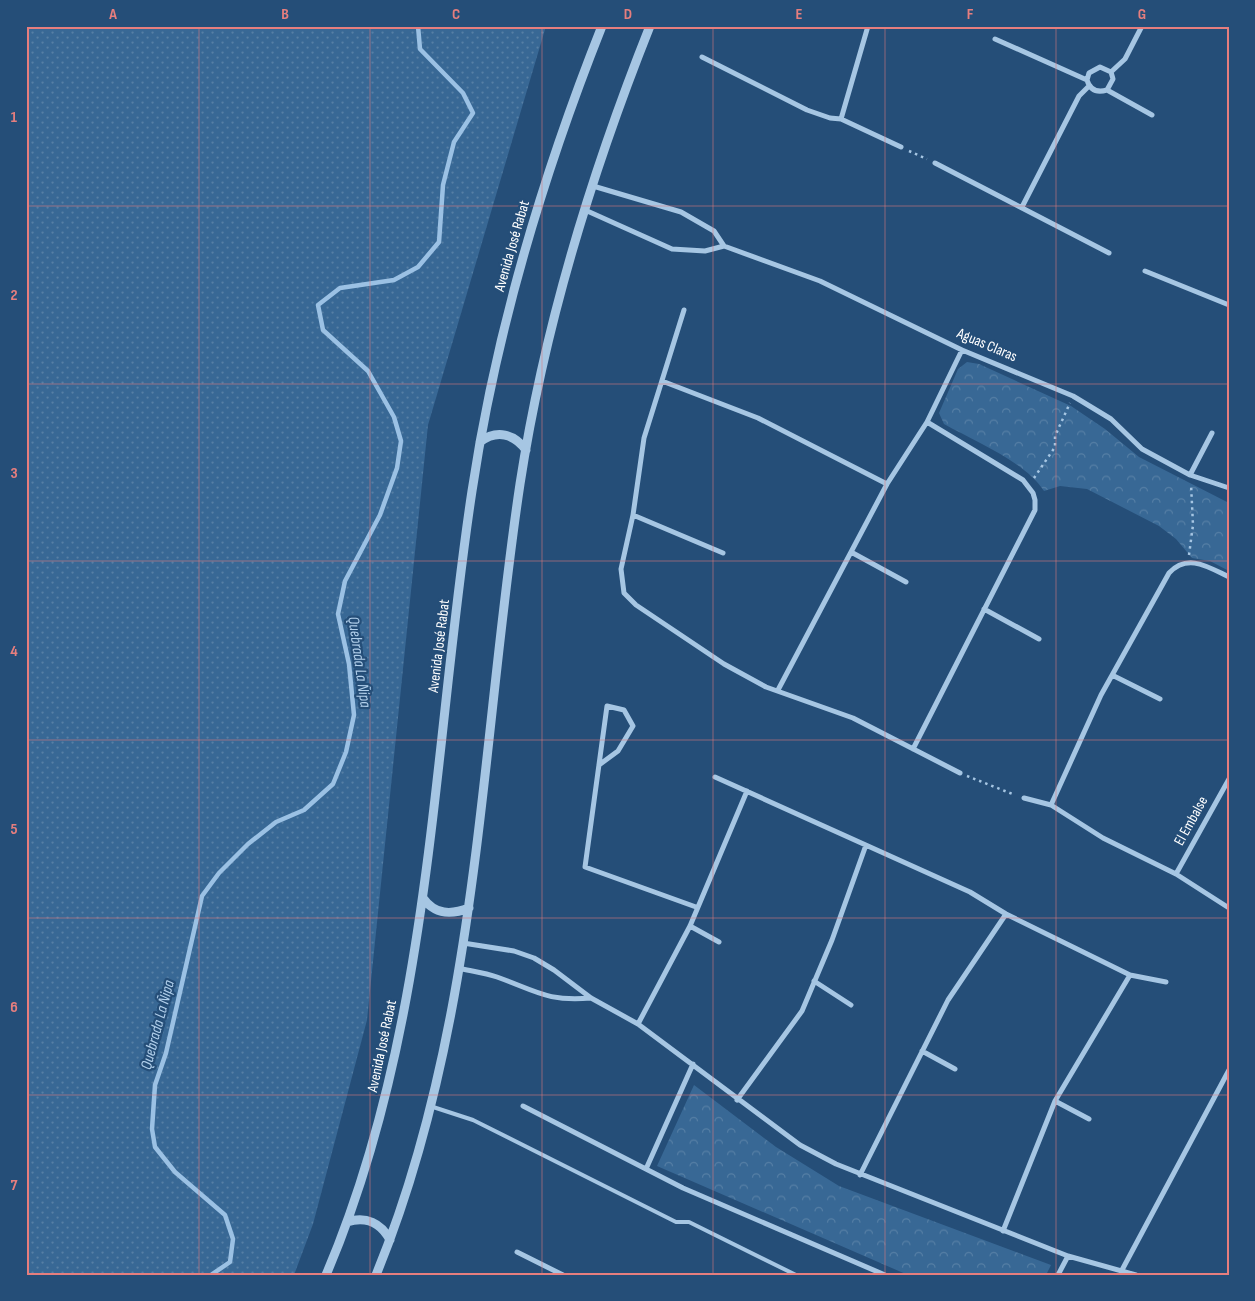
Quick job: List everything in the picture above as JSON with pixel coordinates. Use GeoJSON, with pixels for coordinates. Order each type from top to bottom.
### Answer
{"type":"FeatureCollection","features":[{"type":"Feature","properties":{"kind":"street","name":"Avenida José Rabat"},"geometry":{"type":"LineString","coordinates":[[326,1275],[347,1222],[385,1097],[403,1016],[423,898],[466,535],[480,442],[503,332],[532,223],[567,114],[602,26]]}},
{"type":"Feature","properties":{"kind":"street"},"geometry":{"type":"LineString","coordinates":[[376,1275],[390,1240],[430,1106],[463,943],[469,908],[512,548],[526,450],[564,282],[585,210],[650,26]]}},
{"type":"Feature","properties":{"kind":"street"},"geometry":{"type":"LineString","coordinates":[[841,119],[868,26]]}},
{"type":"Feature","properties":{"kind":"street"},"geometry":{"type":"LineString","coordinates":[[1111,72],[1125,59],[1142,26]]}},
{"type":"Feature","properties":{"kind":"street"},"geometry":{"type":"LineString","coordinates":[[995,39],[1087,80]]}},
{"type":"Feature","properties":{"kind":"street"},"geometry":{"type":"LineString","coordinates":[[702,56],[807,110],[830,118],[841,119],[901,147]]}},
{"type":"Feature","properties":{"kind":"street"},"geometry":{"type":"LineString","coordinates":[[1100,67],[1111,72],[1113,79],[1107,90],[1101,92],[1089,86],[1087,80],[1089,73],[1093,69],[1100,67]]}},
{"type":"Feature","properties":{"kind":"street"},"geometry":{"type":"LineString","coordinates":[[1022,207],[1079,96],[1089,86]]}},
{"type":"Feature","properties":{"kind":"street"},"geometry":{"type":"LineString","coordinates":[[1107,90],[1152,115]]}},
{"type":"Feature","properties":{"kind":"street"},"geometry":{"type":"LineString","coordinates":[[935,163],[1109,253]]}},
{"type":"Feature","properties":{"kind":"street","name":"Aguas Claras"},"geometry":{"type":"LineString","coordinates":[[593,186],[681,212],[714,231],[724,246],[820,281],[962,350],[1073,396],[1112,419],[1142,449],[1190,475],[1229,488]]}},
{"type":"Feature","properties":{"kind":"street"},"geometry":{"type":"LineString","coordinates":[[585,210],[672,249],[706,251],[724,246]]}},
{"type":"Feature","properties":{"kind":"street"},"geometry":{"type":"LineString","coordinates":[[1145,270],[1229,305]]}},
{"type":"Feature","properties":{"kind":"street"},"geometry":{"type":"LineString","coordinates":[[684,310],[644,438],[633,515],[621,569],[621,584],[628,600],[724,664],[766,687],[853,718],[960,773]]}},
{"type":"Feature","properties":{"kind":"street"},"geometry":{"type":"LineString","coordinates":[[778,690],[887,484],[927,422],[962,350]]}},
{"type":"Feature","properties":{"kind":"street"},"geometry":{"type":"LineString","coordinates":[[662,381],[758,418],[887,484]]}},
{"type":"Feature","properties":{"kind":"street"},"geometry":{"type":"LineString","coordinates":[[913,749],[1034,510],[1035,500],[1029,486],[1023,480],[927,422]]}},
{"type":"Feature","properties":{"kind":"street"},"geometry":{"type":"LineString","coordinates":[[1190,475],[1212,433]]}},
{"type":"Feature","properties":{"kind":"street"},"geometry":{"type":"LineString","coordinates":[[480,442],[492,435],[505,435],[517,441],[526,450]]}},
{"type":"Feature","properties":{"kind":"street"},"geometry":{"type":"LineString","coordinates":[[633,515],[723,553]]}},
{"type":"Feature","properties":{"kind":"street"},"geometry":{"type":"LineString","coordinates":[[851,552],[906,582]]}},
{"type":"Feature","properties":{"kind":"street"},"geometry":{"type":"LineString","coordinates":[[1051,805],[1112,675],[1169,574],[1180,565],[1188,562],[1200,564],[1229,576]]}},
{"type":"Feature","properties":{"kind":"street"},"geometry":{"type":"LineString","coordinates":[[984,609],[1039,639]]}},
{"type":"Feature","properties":{"kind":"street"},"geometry":{"type":"LineString","coordinates":[[1112,675],[1160,699]]}},
{"type":"Feature","properties":{"kind":"street"},"geometry":{"type":"LineString","coordinates":[[599,765],[618,751],[633,726],[624,710],[607,706],[585,867],[696,907]]}},
{"type":"Feature","properties":{"kind":"street"},"geometry":{"type":"LineString","coordinates":[[715,777],[970,892],[1006,914],[1130,975],[1166,982]]}},
{"type":"Feature","properties":{"kind":"street","name":"El Embalse"},"geometry":{"type":"LineString","coordinates":[[1176,874],[1229,779]]}},
{"type":"Feature","properties":{"kind":"street"},"geometry":{"type":"LineString","coordinates":[[638,1024],[690,926],[696,907],[747,791]]}},
{"type":"Feature","properties":{"kind":"street"},"geometry":{"type":"LineString","coordinates":[[1024,798],[1051,805],[1103,838],[1176,874],[1229,908]]}},
{"type":"Feature","properties":{"kind":"street"},"geometry":{"type":"LineString","coordinates":[[737,1100],[802,1012],[866,845]]}},
{"type":"Feature","properties":{"kind":"street"},"geometry":{"type":"LineString","coordinates":[[423,898],[430,907],[445,913],[469,908]]}},
{"type":"Feature","properties":{"kind":"street"},"geometry":{"type":"LineString","coordinates":[[860,1175],[948,1000],[1006,914]]}},
{"type":"Feature","properties":{"kind":"street"},"geometry":{"type":"LineString","coordinates":[[690,926],[719,942]]}},
{"type":"Feature","properties":{"kind":"street"},"geometry":{"type":"LineString","coordinates":[[463,943],[514,951],[534,958],[570,981],[592,998],[638,1024],[693,1064],[737,1100],[800,1145],[860,1175],[1068,1256],[1136,1275]]}},
{"type":"Feature","properties":{"kind":"street"},"geometry":{"type":"LineString","coordinates":[[458,968],[496,977],[539,994],[566,1000],[592,998]]}},
{"type":"Feature","properties":{"kind":"street"},"geometry":{"type":"LineString","coordinates":[[1003,1232],[1055,1101],[1130,975]]}},
{"type":"Feature","properties":{"kind":"street"},"geometry":{"type":"LineString","coordinates":[[814,981],[851,1005]]}},
{"type":"Feature","properties":{"kind":"street"},"geometry":{"type":"LineString","coordinates":[[922,1051],[955,1069]]}},
{"type":"Feature","properties":{"kind":"street"},"geometry":{"type":"LineString","coordinates":[[646,1170],[693,1064]]}},
{"type":"Feature","properties":{"kind":"street"},"geometry":{"type":"LineString","coordinates":[[1122,1270],[1229,1070]]}},
{"type":"Feature","properties":{"kind":"street"},"geometry":{"type":"LineString","coordinates":[[1055,1101],[1089,1119]]}},
{"type":"Feature","properties":{"kind":"street"},"geometry":{"type":"LineString","coordinates":[[524,1106],[692,1192],[885,1275]]}},
{"type":"Feature","properties":{"kind":"street"},"geometry":{"type":"LineString","coordinates":[[347,1222],[363,1220],[373,1222],[383,1229],[390,1240]]}},
{"type":"Feature","properties":{"kind":"street"},"geometry":{"type":"LineString","coordinates":[[517,1252],[563,1275]]}},
{"type":"Feature","properties":{"kind":"street"},"geometry":{"type":"LineString","coordinates":[[1058,1275],[1068,1256]]}},
{"type":"Feature","properties":{"kind":"lane"},"geometry":{"type":"LineString","coordinates":[[430,1106],[473,1120],[676,1222],[689,1222],[796,1275]]}},
{"type":"Feature","properties":{"kind":"path"},"geometry":{"type":"LineString","coordinates":[[901,147],[935,163]]}},
{"type":"Feature","properties":{"kind":"path"},"geometry":{"type":"LineString","coordinates":[[1029,486],[1055,447],[1055,436],[1073,396]]}},
{"type":"Feature","properties":{"kind":"path"},"geometry":{"type":"LineString","coordinates":[[1188,562],[1193,525],[1190,475]]}},
{"type":"Feature","properties":{"kind":"path"},"geometry":{"type":"LineString","coordinates":[[960,773],[1024,798]]}},
{"type":"Feature","properties":{"kind":"green space"},"geometry":{"type":"Polygon","coordinates":[[[26,26],[546,26],[428,425],[367,1020],[313,1224],[294,1275],[26,1275],[26,26]]]}},
{"type":"Feature","properties":{"kind":"green space"},"geometry":{"type":"Polygon","coordinates":[[[967,362],[979,364],[1071,406],[1105,429],[1139,457],[1229,503],[1229,571],[1210,561],[1192,558],[1176,539],[1159,526],[1087,489],[1060,486],[1044,491],[1035,480],[1012,461],[944,424],[939,413],[958,369],[967,362]]]}},
{"type":"Feature","properties":{"kind":"green space"},"geometry":{"type":"Polygon","coordinates":[[[694,1085],[776,1147],[839,1186],[1051,1265],[1046,1275],[908,1275],[657,1166],[694,1085]]]}},
{"type":"Feature","properties":{"kind":"waterway","name":"Quebrada La Ñipa"},"geometry":{"type":"LineString","coordinates":[[211,1275],[230,1262],[233,1239],[225,1215],[175,1172],[155,1147],[152,1129],[155,1085],[166,1053],[202,896],[219,873],[248,844],[276,822],[304,810],[333,784],[346,752],[354,715],[349,664],[338,614],[345,581],[380,515],[397,468],[401,441],[394,417],[368,371],[323,330],[318,305],[340,288],[394,280],[418,267],[439,242],[443,185],[454,142],[473,113],[463,93],[420,49],[418,26]]}}]}
